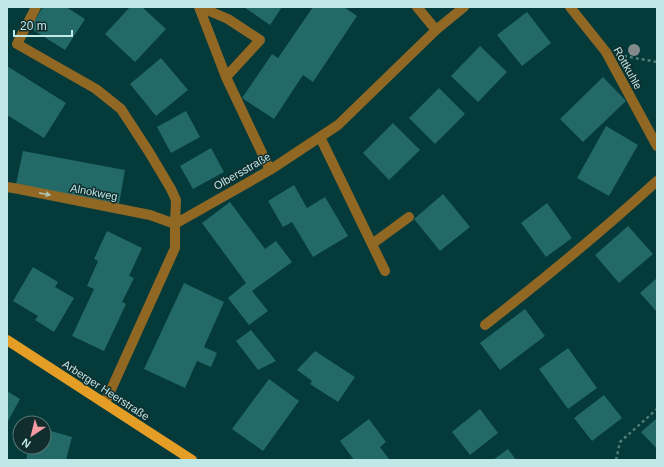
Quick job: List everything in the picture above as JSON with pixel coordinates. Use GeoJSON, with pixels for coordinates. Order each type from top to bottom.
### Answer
{"type":"FeatureCollection","features":[{"type":"Feature","properties":{"kind":"main road","name":"Arberger Heerstraße"},"geometry":{"type":"LineString","coordinates":[[7,340],[105,402],[192,460]]}},
{"type":"Feature","properties":{"kind":"street"},"geometry":{"type":"LineString","coordinates":[[36,7],[17,44],[96,89],[121,110],[172,189],[176,200],[175,248],[105,402]]}},
{"type":"Feature","properties":{"kind":"street"},"geometry":{"type":"LineString","coordinates":[[199,7],[228,19],[260,40],[226,77]]}},
{"type":"Feature","properties":{"kind":"street"},"geometry":{"type":"LineString","coordinates":[[199,7],[226,77],[270,170]]}},
{"type":"Feature","properties":{"kind":"street"},"geometry":{"type":"LineString","coordinates":[[417,7],[436,30]]}},
{"type":"Feature","properties":{"kind":"street","name":"Olbersstraße"},"geometry":{"type":"LineString","coordinates":[[175,224],[270,170],[338,125],[436,30],[464,7]]}},
{"type":"Feature","properties":{"kind":"street","name":"Rottkuhle"},"geometry":{"type":"LineString","coordinates":[[570,7],[606,52],[657,146]]}},
{"type":"Feature","properties":{"kind":"street"},"geometry":{"type":"LineString","coordinates":[[320,137],[385,271]]}},
{"type":"Feature","properties":{"kind":"street"},"geometry":{"type":"LineString","coordinates":[[485,325],[603,230],[657,181]]}},
{"type":"Feature","properties":{"kind":"street","name":"Alnokweg"},"geometry":{"type":"LineString","coordinates":[[7,188],[19,189],[150,215],[175,224]]}},
{"type":"Feature","properties":{"kind":"street"},"geometry":{"type":"LineString","coordinates":[[372,244],[409,217]]}},
{"type":"Feature","properties":{"kind":"path"},"geometry":{"type":"LineString","coordinates":[[606,52],[657,62]]}},
{"type":"Feature","properties":{"kind":"path"},"geometry":{"type":"LineString","coordinates":[[616,460],[620,442],[657,409]]}},
{"type":"Feature","properties":{"kind":"building"},"geometry":{"type":"Polygon","coordinates":[[[43,7],[66,7],[85,19],[65,50],[30,28],[43,7]]]}},
{"type":"Feature","properties":{"kind":"building"},"geometry":{"type":"Polygon","coordinates":[[[130,7],[142,7],[166,29],[135,62],[105,34],[130,7]]]}},
{"type":"Feature","properties":{"kind":"building"},"geometry":{"type":"Polygon","coordinates":[[[244,7],[282,7],[270,25],[244,7]]]}},
{"type":"Feature","properties":{"kind":"building"},"geometry":{"type":"Polygon","coordinates":[[[313,7],[344,7],[357,16],[313,82],[303,75],[274,119],[242,98],[272,54],[278,58],[313,7]]]}},
{"type":"Feature","properties":{"kind":"building"},"geometry":{"type":"Polygon","coordinates":[[[527,12],[551,43],[522,66],[497,35],[527,12]]]}},
{"type":"Feature","properties":{"kind":"building"},"geometry":{"type":"Polygon","coordinates":[[[480,46],[507,72],[478,102],[451,76],[480,46]]]}},
{"type":"Feature","properties":{"kind":"building"},"geometry":{"type":"Polygon","coordinates":[[[161,58],[188,90],[156,116],[130,84],[161,58]]]}},
{"type":"Feature","properties":{"kind":"building"},"geometry":{"type":"Polygon","coordinates":[[[7,66],[66,103],[44,138],[7,115],[7,66]]]}},
{"type":"Feature","properties":{"kind":"building"},"geometry":{"type":"Polygon","coordinates":[[[603,77],[626,101],[583,142],[560,119],[603,77]]]}},
{"type":"Feature","properties":{"kind":"building"},"geometry":{"type":"Polygon","coordinates":[[[439,88],[465,114],[435,144],[409,118],[439,88]]]}},
{"type":"Feature","properties":{"kind":"building"},"geometry":{"type":"Polygon","coordinates":[[[186,111],[200,137],[171,153],[157,127],[186,111]]]}},
{"type":"Feature","properties":{"kind":"building"},"geometry":{"type":"Polygon","coordinates":[[[393,123],[420,150],[389,180],[363,153],[393,123]]]}},
{"type":"Feature","properties":{"kind":"building"},"geometry":{"type":"Polygon","coordinates":[[[606,126],[638,145],[609,196],[577,178],[606,126]]]}},
{"type":"Feature","properties":{"kind":"building"},"geometry":{"type":"Polygon","coordinates":[[[211,148],[224,172],[193,189],[180,166],[211,148]]]}},
{"type":"Feature","properties":{"kind":"building"},"geometry":{"type":"Polygon","coordinates":[[[23,151],[125,170],[119,204],[16,184],[23,151]]]}},
{"type":"Feature","properties":{"kind":"building"},"geometry":{"type":"Polygon","coordinates":[[[294,185],[307,208],[325,197],[348,236],[313,257],[292,222],[283,227],[268,201],[294,185]]]}},
{"type":"Feature","properties":{"kind":"building"},"geometry":{"type":"Polygon","coordinates":[[[443,194],[470,227],[440,251],[414,219],[443,194]]]}},
{"type":"Feature","properties":{"kind":"building"},"geometry":{"type":"Polygon","coordinates":[[[230,202],[265,249],[276,241],[292,262],[252,291],[268,311],[249,325],[228,298],[246,283],[202,223],[230,202]]]}},
{"type":"Feature","properties":{"kind":"building"},"geometry":{"type":"Polygon","coordinates":[[[547,203],[572,238],[546,257],[521,223],[547,203]]]}},
{"type":"Feature","properties":{"kind":"building"},"geometry":{"type":"Polygon","coordinates":[[[628,226],[653,254],[619,283],[595,255],[628,226]]]}},
{"type":"Feature","properties":{"kind":"building"},"geometry":{"type":"Polygon","coordinates":[[[107,231],[142,248],[129,276],[134,278],[122,302],[126,304],[104,351],[72,336],[94,289],[87,286],[98,261],[94,259],[107,231]]]}},
{"type":"Feature","properties":{"kind":"building"},"geometry":{"type":"Polygon","coordinates":[[[33,267],[58,282],[55,287],[74,298],[54,332],[35,320],[38,316],[13,301],[33,267]]]}},
{"type":"Feature","properties":{"kind":"building"},"geometry":{"type":"Polygon","coordinates":[[[657,278],[657,312],[640,293],[657,278]]]}},
{"type":"Feature","properties":{"kind":"building"},"geometry":{"type":"Polygon","coordinates":[[[184,283],[224,302],[204,347],[217,353],[211,367],[197,361],[185,388],[144,369],[184,283]]]}},
{"type":"Feature","properties":{"kind":"building"},"geometry":{"type":"Polygon","coordinates":[[[525,309],[545,336],[500,370],[480,343],[525,309]]]}},
{"type":"Feature","properties":{"kind":"building"},"geometry":{"type":"Polygon","coordinates":[[[251,330],[276,361],[258,370],[236,341],[251,330]]]}},
{"type":"Feature","properties":{"kind":"building"},"geometry":{"type":"Polygon","coordinates":[[[568,348],[597,388],[568,409],[539,369],[568,348]]]}},
{"type":"Feature","properties":{"kind":"building"},"geometry":{"type":"Polygon","coordinates":[[[315,351],[355,377],[338,402],[310,384],[312,381],[297,370],[315,351]]]}},
{"type":"Feature","properties":{"kind":"building"},"geometry":{"type":"Polygon","coordinates":[[[269,379],[299,401],[263,451],[232,429],[269,379]]]}},
{"type":"Feature","properties":{"kind":"building"},"geometry":{"type":"Polygon","coordinates":[[[7,391],[20,399],[7,423],[7,391]]]}},
{"type":"Feature","properties":{"kind":"building"},"geometry":{"type":"Polygon","coordinates":[[[604,395],[622,418],[592,441],[574,418],[604,395]]]}},
{"type":"Feature","properties":{"kind":"building"},"geometry":{"type":"Polygon","coordinates":[[[480,409],[498,433],[470,455],[452,432],[480,409]]]}},
{"type":"Feature","properties":{"kind":"building"},"geometry":{"type":"Polygon","coordinates":[[[657,418],[657,449],[641,432],[657,418]]]}},
{"type":"Feature","properties":{"kind":"building"},"geometry":{"type":"Polygon","coordinates":[[[369,419],[386,442],[380,447],[389,459],[387,460],[354,460],[340,441],[369,419]]]}},
{"type":"Feature","properties":{"kind":"building"},"geometry":{"type":"Polygon","coordinates":[[[52,431],[72,437],[66,460],[26,460],[27,455],[52,455],[52,431]]]}},
{"type":"Feature","properties":{"kind":"building"},"geometry":{"type":"Polygon","coordinates":[[[508,449],[516,460],[493,460],[508,449]]]}}]}
